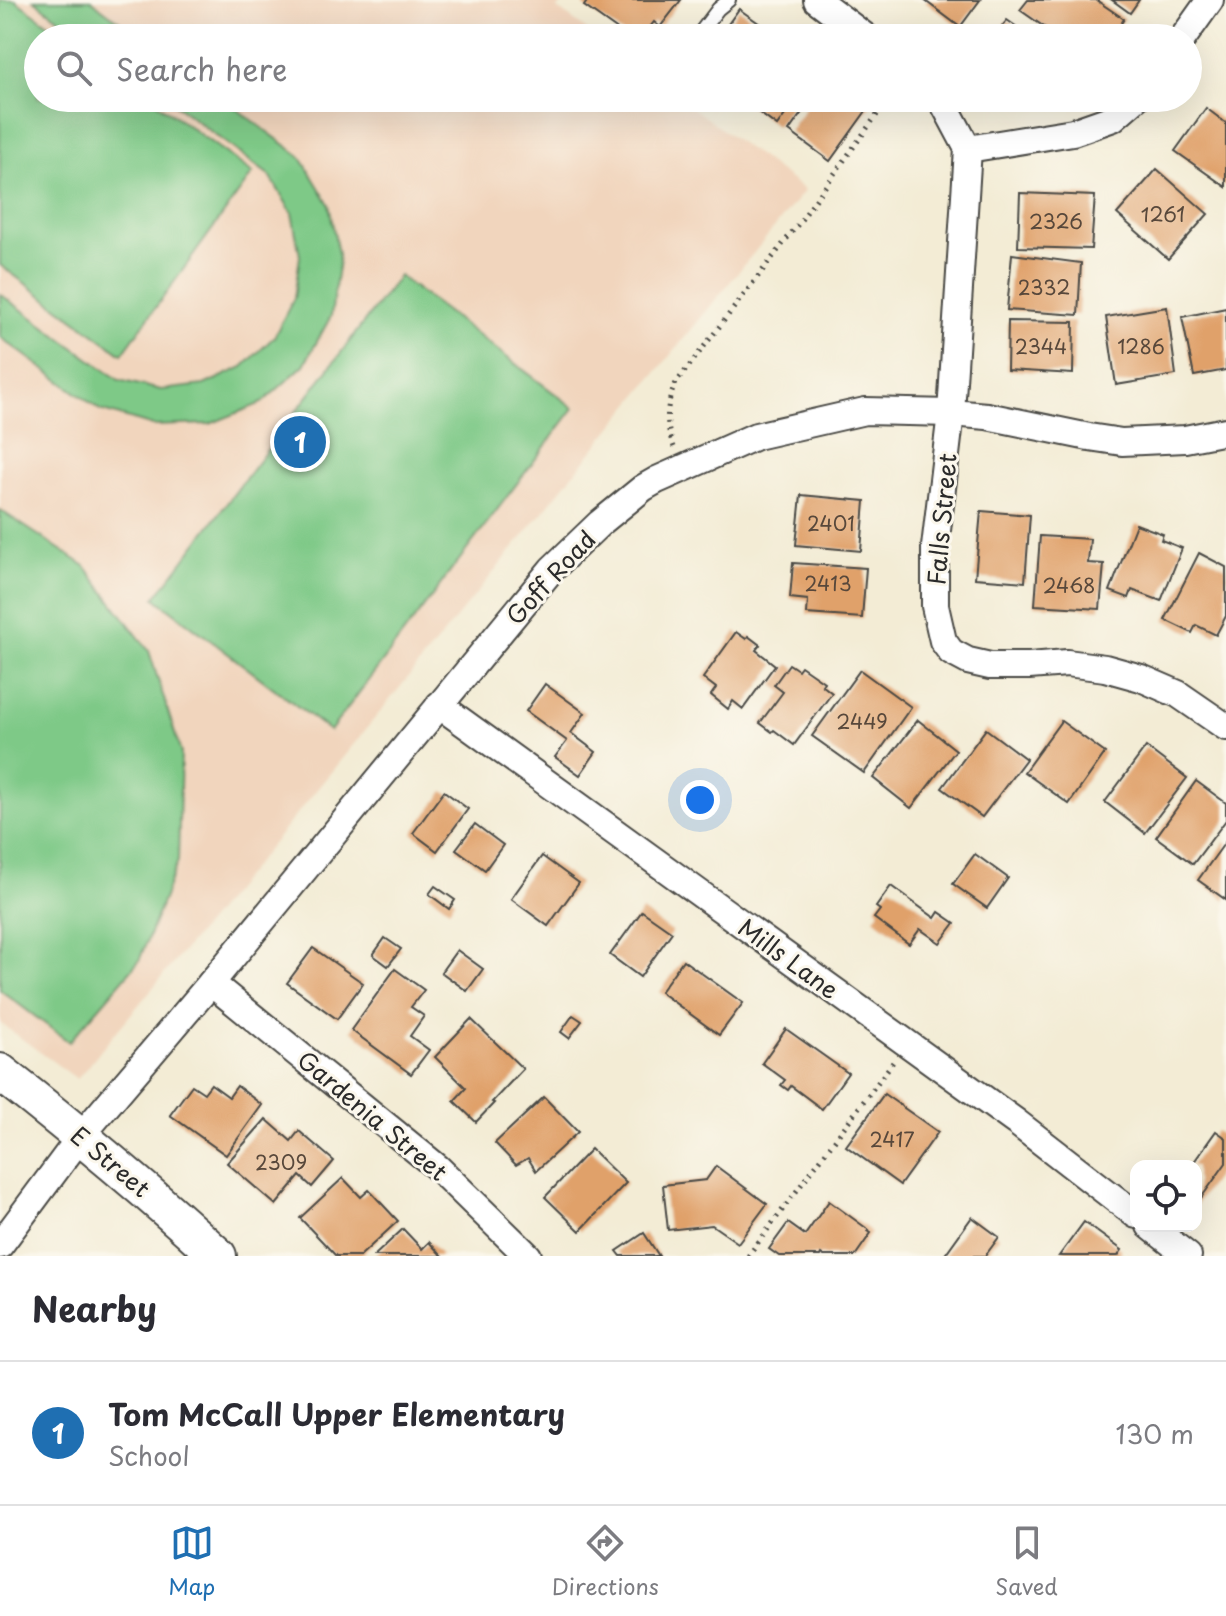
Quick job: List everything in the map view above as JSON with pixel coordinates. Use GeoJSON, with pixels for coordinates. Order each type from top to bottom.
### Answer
{"type":"FeatureCollection","features":[{"type":"Feature","properties":{"kind":"main road","name":"E Street"},"geometry":{"type":"LineString","coordinates":[[0,1072],[157,1200],[218,1256]]}},
{"type":"Feature","properties":{"kind":"street"},"geometry":{"type":"LineString","coordinates":[[817,0],[849,24]]}},
{"type":"Feature","properties":{"kind":"street"},"geometry":{"type":"LineString","coordinates":[[1193,24],[1210,0]]}},
{"type":"Feature","properties":{"kind":"street"},"geometry":{"type":"LineString","coordinates":[[948,112],[968,149],[1073,132],[1113,118],[1120,112]]}},
{"type":"Feature","properties":{"kind":"street","name":"Falls Street"},"geometry":{"type":"LineString","coordinates":[[968,149],[951,413],[935,547],[935,606],[943,641],[951,652],[968,661],[990,666],[1067,663],[1105,668],[1141,678],[1178,694],[1226,727]]}},
{"type":"Feature","properties":{"kind":"street","name":"Goff Road"},"geometry":{"type":"LineString","coordinates":[[0,1245],[81,1136],[552,569],[600,523],[643,488],[756,436],[865,411],[987,416],[1122,442],[1185,439],[1226,431]]}},
{"type":"Feature","properties":{"kind":"street","name":"Mills Lane"},"geometry":{"type":"LineString","coordinates":[[439,705],[1016,1122],[1130,1210]]}},
{"type":"Feature","properties":{"kind":"street","name":"Gardenia Street"},"geometry":{"type":"LineString","coordinates":[[211,983],[428,1158],[528,1256]]}},
{"type":"Feature","properties":{"kind":"street"},"geometry":{"type":"LineString","coordinates":[[1158,1232],[1188,1256]]}},
{"type":"Feature","properties":{"kind":"lane"},"geometry":{"type":"LineString","coordinates":[[707,24],[729,0]]}},
{"type":"Feature","properties":{"kind":"path"},"geometry":{"type":"LineString","coordinates":[[683,469],[667,422],[670,396],[676,383],[796,227],[879,112]]}},
{"type":"Feature","properties":{"kind":"path"},"geometry":{"type":"LineString","coordinates":[[748,1256],[907,1043]]}},
{"type":"Feature","properties":{"kind":"shaded area"},"geometry":{"type":"Polygon","coordinates":[[[0,0],[564,0],[558,9],[579,24],[24,24],[24,112],[698,112],[805,190],[77,1079],[0,1023],[0,0]]]}},
{"type":"Feature","properties":{"kind":"green space"},"geometry":{"type":"Polygon","coordinates":[[[0,0],[15,0],[48,24],[24,24],[24,112],[169,112],[253,173],[122,354],[0,265],[0,0]]]}},
{"type":"Feature","properties":{"kind":"green space"},"geometry":{"type":"Polygon","coordinates":[[[34,0],[91,0],[123,24],[66,24],[34,0]]]}},
{"type":"Feature","properties":{"kind":"green space"},"geometry":{"type":"Polygon","coordinates":[[[185,112],[241,112],[300,156],[329,204],[339,260],[331,316],[304,365],[262,403],[210,424],[153,426],[100,410],[0,337],[0,294],[119,380],[161,390],[204,385],[243,367],[274,337],[294,298],[300,256],[292,213],[270,176],[185,112]]]}},
{"type":"Feature","properties":{"kind":"green space"},"geometry":{"type":"Polygon","coordinates":[[[399,276],[574,408],[330,731],[155,598],[399,276]]]}},
{"type":"Feature","properties":{"kind":"green space"},"geometry":{"type":"Polygon","coordinates":[[[0,510],[85,566],[149,651],[181,753],[178,861],[139,961],[69,1042],[0,990],[0,510]]]}},
{"type":"Feature","properties":{"kind":"building"},"geometry":{"type":"Polygon","coordinates":[[[588,0],[681,0],[662,24],[609,24],[584,6],[588,0]]]}},
{"type":"Feature","properties":{"kind":"building"},"geometry":{"type":"Polygon","coordinates":[[[924,0],[980,0],[962,24],[956,24],[924,0]]]}},
{"type":"Feature","properties":{"kind":"building"},"geometry":{"type":"Polygon","coordinates":[[[1028,0],[1096,0],[1124,19],[1121,24],[1040,24],[1020,10],[1028,0]]]}},
{"type":"Feature","properties":{"kind":"building"},"geometry":{"type":"Polygon","coordinates":[[[1112,0],[1139,0],[1130,13],[1112,0]]]}},
{"type":"Feature","properties":{"kind":"building"},"geometry":{"type":"Polygon","coordinates":[[[739,9],[760,24],[728,24],[739,9]]]}},
{"type":"Feature","properties":{"kind":"building"},"geometry":{"type":"Polygon","coordinates":[[[1206,108],[1226,123],[1226,187],[1175,151],[1206,108]]]}},
{"type":"Feature","properties":{"kind":"building"},"geometry":{"type":"Polygon","coordinates":[[[758,112],[787,112],[777,126],[758,112]]]}},
{"type":"Feature","properties":{"kind":"building"},"geometry":{"type":"Polygon","coordinates":[[[802,112],[865,112],[830,161],[789,131],[802,112]]]}},
{"type":"Feature","properties":{"kind":"building"},"geometry":{"type":"Polygon","coordinates":[[[1157,169],[1208,214],[1168,259],[1117,214],[1157,169]]]}},
{"type":"Feature","properties":{"kind":"building"},"geometry":{"type":"Polygon","coordinates":[[[1020,193],[1095,196],[1091,249],[1018,247],[1020,193]]]}},
{"type":"Feature","properties":{"kind":"building"},"geometry":{"type":"Polygon","coordinates":[[[1012,254],[1081,263],[1078,315],[1007,310],[1012,254]]]}},
{"type":"Feature","properties":{"kind":"building"},"geometry":{"type":"Polygon","coordinates":[[[1167,307],[1176,375],[1116,385],[1106,317],[1167,307]]]}},
{"type":"Feature","properties":{"kind":"building"},"geometry":{"type":"Polygon","coordinates":[[[1226,308],[1226,370],[1194,376],[1182,317],[1226,308]]]}},
{"type":"Feature","properties":{"kind":"building"},"geometry":{"type":"Polygon","coordinates":[[[1008,321],[1074,322],[1073,374],[1007,370],[1008,321]]]}},
{"type":"Feature","properties":{"kind":"building"},"geometry":{"type":"Polygon","coordinates":[[[801,495],[865,501],[861,551],[796,545],[801,495]]]}},
{"type":"Feature","properties":{"kind":"building"},"geometry":{"type":"Polygon","coordinates":[[[981,511],[1030,515],[1025,582],[975,578],[981,511]]]}},
{"type":"Feature","properties":{"kind":"building"},"geometry":{"type":"Polygon","coordinates":[[[1136,524],[1163,534],[1161,540],[1182,548],[1161,601],[1132,590],[1129,598],[1110,591],[1136,524]]]}},
{"type":"Feature","properties":{"kind":"building"},"geometry":{"type":"Polygon","coordinates":[[[1040,536],[1090,539],[1088,563],[1104,564],[1100,609],[1035,605],[1040,536]]]}},
{"type":"Feature","properties":{"kind":"building"},"geometry":{"type":"Polygon","coordinates":[[[1199,553],[1226,567],[1226,616],[1216,635],[1196,625],[1192,633],[1165,620],[1199,553]]]}},
{"type":"Feature","properties":{"kind":"building"},"geometry":{"type":"Polygon","coordinates":[[[793,563],[866,568],[862,618],[807,614],[808,600],[790,598],[793,563]]]}},
{"type":"Feature","properties":{"kind":"building"},"geometry":{"type":"Polygon","coordinates":[[[736,632],[760,645],[756,650],[775,665],[743,709],[733,701],[728,709],[711,695],[716,688],[703,678],[736,632]]]}},
{"type":"Feature","properties":{"kind":"building"},"geometry":{"type":"Polygon","coordinates":[[[789,664],[798,670],[801,666],[824,682],[822,685],[832,693],[794,745],[760,723],[783,692],[774,685],[789,664]]]}},
{"type":"Feature","properties":{"kind":"building"},"geometry":{"type":"Polygon","coordinates":[[[860,670],[911,707],[864,773],[812,736],[860,670]]]}},
{"type":"Feature","properties":{"kind":"building"},"geometry":{"type":"Polygon","coordinates":[[[545,684],[585,713],[571,733],[596,752],[580,775],[555,757],[567,741],[526,711],[545,684]]]}},
{"type":"Feature","properties":{"kind":"building"},"geometry":{"type":"Polygon","coordinates":[[[918,720],[956,750],[911,808],[873,778],[918,720]]]}},
{"type":"Feature","properties":{"kind":"building"},"geometry":{"type":"Polygon","coordinates":[[[1061,721],[1105,753],[1069,804],[1024,772],[1061,721]]]}},
{"type":"Feature","properties":{"kind":"building"},"geometry":{"type":"Polygon","coordinates":[[[986,729],[1026,759],[982,817],[942,788],[986,729]]]}},
{"type":"Feature","properties":{"kind":"building"},"geometry":{"type":"Polygon","coordinates":[[[1146,747],[1187,778],[1145,833],[1105,802],[1146,747]]]}},
{"type":"Feature","properties":{"kind":"building"},"geometry":{"type":"Polygon","coordinates":[[[1196,781],[1226,803],[1226,820],[1193,864],[1156,837],[1196,781]]]}},
{"type":"Feature","properties":{"kind":"building"},"geometry":{"type":"Polygon","coordinates":[[[444,791],[468,809],[437,851],[413,833],[444,791]]]}},
{"type":"Feature","properties":{"kind":"building"},"geometry":{"type":"Polygon","coordinates":[[[475,824],[503,845],[485,870],[456,849],[475,824]]]}},
{"type":"Feature","properties":{"kind":"building"},"geometry":{"type":"Polygon","coordinates":[[[1226,841],[1226,900],[1198,880],[1226,841]]]}},
{"type":"Feature","properties":{"kind":"building"},"geometry":{"type":"Polygon","coordinates":[[[975,854],[1008,878],[987,908],[953,884],[975,854]]]}},
{"type":"Feature","properties":{"kind":"building"},"geometry":{"type":"Polygon","coordinates":[[[542,856],[579,883],[548,926],[511,899],[542,856]]]}},
{"type":"Feature","properties":{"kind":"building"},"geometry":{"type":"Polygon","coordinates":[[[435,886],[455,900],[449,909],[429,894],[435,886]]]}},
{"type":"Feature","properties":{"kind":"building"},"geometry":{"type":"Polygon","coordinates":[[[891,886],[935,918],[939,912],[955,923],[940,943],[920,929],[909,944],[874,918],[880,910],[876,907],[891,886]]]}},
{"type":"Feature","properties":{"kind":"building"},"geometry":{"type":"Polygon","coordinates":[[[642,911],[672,932],[640,977],[610,955],[642,911]]]}},
{"type":"Feature","properties":{"kind":"building"},"geometry":{"type":"Polygon","coordinates":[[[385,938],[401,949],[388,966],[373,955],[385,938]]]}},
{"type":"Feature","properties":{"kind":"building"},"geometry":{"type":"Polygon","coordinates":[[[313,948],[363,983],[337,1019],[287,983],[313,948]]]}},
{"type":"Feature","properties":{"kind":"building"},"geometry":{"type":"Polygon","coordinates":[[[457,950],[483,969],[467,991],[441,972],[457,950]]]}},
{"type":"Feature","properties":{"kind":"building"},"geometry":{"type":"Polygon","coordinates":[[[683,960],[743,1003],[719,1035],[660,992],[683,960]]]}},
{"type":"Feature","properties":{"kind":"building"},"geometry":{"type":"Polygon","coordinates":[[[395,969],[424,990],[411,1007],[424,1016],[410,1036],[429,1050],[411,1074],[351,1030],[395,969]]]}},
{"type":"Feature","properties":{"kind":"building"},"geometry":{"type":"Polygon","coordinates":[[[573,1015],[582,1021],[569,1038],[561,1032],[573,1015]]]}},
{"type":"Feature","properties":{"kind":"building"},"geometry":{"type":"Polygon","coordinates":[[[471,1019],[523,1069],[476,1122],[454,1101],[466,1088],[435,1057],[471,1019]]]}},
{"type":"Feature","properties":{"kind":"building"},"geometry":{"type":"Polygon","coordinates":[[[786,1029],[848,1073],[822,1109],[791,1086],[788,1090],[781,1085],[785,1080],[762,1063],[786,1029]]]}},
{"type":"Feature","properties":{"kind":"building"},"geometry":{"type":"Polygon","coordinates":[[[211,1084],[229,1097],[237,1086],[262,1105],[226,1155],[170,1115],[192,1085],[204,1093],[211,1084]]]}},
{"type":"Feature","properties":{"kind":"building"},"geometry":{"type":"Polygon","coordinates":[[[884,1094],[938,1132],[900,1185],[846,1146],[884,1094]]]}},
{"type":"Feature","properties":{"kind":"building"},"geometry":{"type":"Polygon","coordinates":[[[544,1097],[578,1132],[536,1171],[528,1158],[516,1165],[495,1143],[544,1097]]]}},
{"type":"Feature","properties":{"kind":"building"},"geometry":{"type":"Polygon","coordinates":[[[266,1119],[291,1141],[299,1131],[334,1161],[312,1187],[300,1176],[276,1205],[227,1163],[266,1119]]]}},
{"type":"Feature","properties":{"kind":"building"},"geometry":{"type":"Polygon","coordinates":[[[1216,1131],[1226,1138],[1226,1163],[1202,1197],[1202,1160],[1195,1160],[1216,1131]]]}},
{"type":"Feature","properties":{"kind":"building"},"geometry":{"type":"Polygon","coordinates":[[[591,1149],[626,1183],[580,1231],[545,1197],[591,1149]]]}},
{"type":"Feature","properties":{"kind":"building"},"geometry":{"type":"Polygon","coordinates":[[[716,1166],[767,1204],[738,1243],[712,1225],[668,1230],[663,1185],[706,1180],[716,1166]]]}},
{"type":"Feature","properties":{"kind":"building"},"geometry":{"type":"Polygon","coordinates":[[[343,1178],[361,1197],[369,1190],[398,1221],[360,1256],[336,1256],[300,1218],[343,1178]]]}},
{"type":"Feature","properties":{"kind":"building"},"geometry":{"type":"Polygon","coordinates":[[[829,1201],[871,1233],[855,1256],[779,1256],[769,1249],[788,1223],[805,1235],[829,1201]]]}},
{"type":"Feature","properties":{"kind":"building"},"geometry":{"type":"Polygon","coordinates":[[[972,1217],[999,1237],[985,1256],[944,1256],[972,1217]]]}},
{"type":"Feature","properties":{"kind":"building"},"geometry":{"type":"Polygon","coordinates":[[[1084,1222],[1122,1250],[1118,1256],[1059,1256],[1084,1222]]]}},
{"type":"Feature","properties":{"kind":"building"},"geometry":{"type":"Polygon","coordinates":[[[403,1229],[422,1249],[429,1242],[442,1256],[374,1256],[403,1229]]]}},
{"type":"Feature","properties":{"kind":"building"},"geometry":{"type":"Polygon","coordinates":[[[644,1233],[659,1256],[621,1256],[617,1251],[644,1233]]]}},
{"type":"Feature","properties":{"kind":"place","name":"Tom McCall Upper Elementary"},"geometry":{"type":"Point","coordinates":[300,442]}}]}
